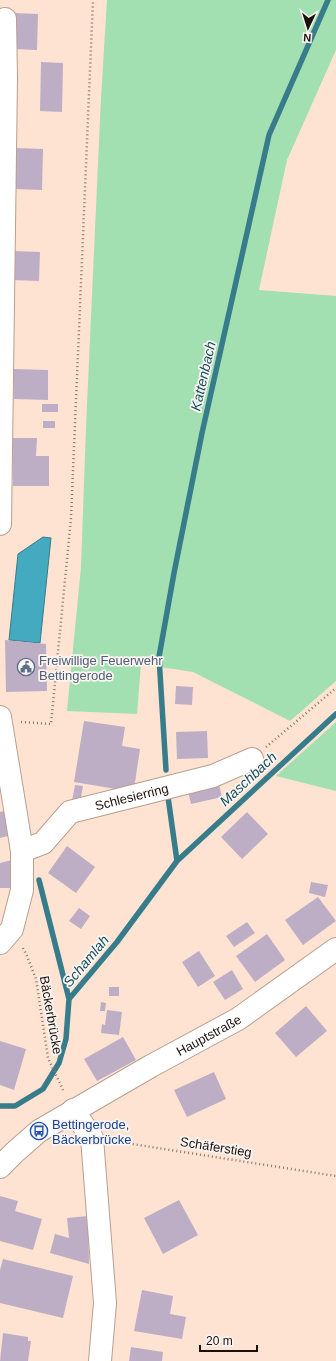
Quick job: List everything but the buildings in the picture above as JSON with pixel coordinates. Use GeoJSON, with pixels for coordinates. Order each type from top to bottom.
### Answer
{"type":"FeatureCollection","features":[{"type":"Feature","properties":{"kind":"street"},"geometry":{"type":"LineString","coordinates":[[0,524],[3,79],[5,19]]}},
{"type":"Feature","properties":{"kind":"street"},"geometry":{"type":"LineString","coordinates":[[0,719],[22,851],[22,890],[6,936]]}},
{"type":"Feature","properties":{"kind":"street","name":"Schlesierring"},"geometry":{"type":"LineString","coordinates":[[22,851],[43,843],[70,812],[213,776],[252,759]]}},
{"type":"Feature","properties":{"kind":"street","name":"Hauptstraße"},"geometry":{"type":"LineString","coordinates":[[0,1167],[39,1131],[158,1062],[238,1019],[336,949]]}},
{"type":"Feature","properties":{"kind":"street"},"geometry":{"type":"LineString","coordinates":[[73,1110],[92,1138],[105,1303],[100,1361]]}},
{"type":"Feature","properties":{"kind":"path"},"geometry":{"type":"LineString","coordinates":[[0,719],[51,724],[71,518],[93,0]]}},
{"type":"Feature","properties":{"kind":"path"},"geometry":{"type":"LineString","coordinates":[[252,759],[336,688]]}},
{"type":"Feature","properties":{"kind":"path","name":"Bäckerbrücke"},"geometry":{"type":"LineString","coordinates":[[6,936],[27,956],[36,979],[48,1058],[60,1084]]}},
{"type":"Feature","properties":{"kind":"path","name":"Schäferstieg"},"geometry":{"type":"LineString","coordinates":[[92,1138],[336,1176]]}},
{"type":"Feature","properties":{"kind":"green space"},"geometry":{"type":"Polygon","coordinates":[[[107,0],[336,0],[336,50],[287,160],[259,290],[336,296],[336,681],[290,721],[193,672],[141,664],[137,714],[67,711],[81,567],[101,98],[107,0]]]}},
{"type":"Feature","properties":{"kind":"green space"},"geometry":{"type":"Polygon","coordinates":[[[336,722],[336,791],[276,776],[336,722]]]}},
{"type":"Feature","properties":{"kind":"water"},"geometry":{"type":"Polygon","coordinates":[[[43,537],[51,538],[40,643],[9,640],[18,554],[43,537]]]}},
{"type":"Feature","properties":{"kind":"waterway","name":"Kattenbach"},"geometry":{"type":"LineString","coordinates":[[166,770],[159,657],[202,433],[269,135],[328,0]]}},
{"type":"Feature","properties":{"kind":"waterway","name":"Schamlah"},"geometry":{"type":"LineString","coordinates":[[0,1106],[15,1106],[43,1089],[59,1063],[66,1039],[69,999],[117,942],[177,861],[336,714]]}},
{"type":"Feature","properties":{"kind":"waterway","name":"Kattenbach"},"geometry":{"type":"LineString","coordinates":[[168,797],[177,861]]}},
{"type":"Feature","properties":{"kind":"waterway"},"geometry":{"type":"LineString","coordinates":[[39,880],[69,999]]}},
{"type":"Feature","properties":{"kind":"place","name":"Freiwillige Feuerwehr Bettingerode"},"geometry":{"type":"Point","coordinates":[26,667]}},
{"type":"Feature","properties":{"kind":"place","name":"Bettingerode, Bäckerbrücke"},"geometry":{"type":"Point","coordinates":[39,1131]}},
{"type":"Feature","properties":{"kind":"water label","name":"Maschbach"},"geometry":{"type":"Point","coordinates":[248,779]}}]}
